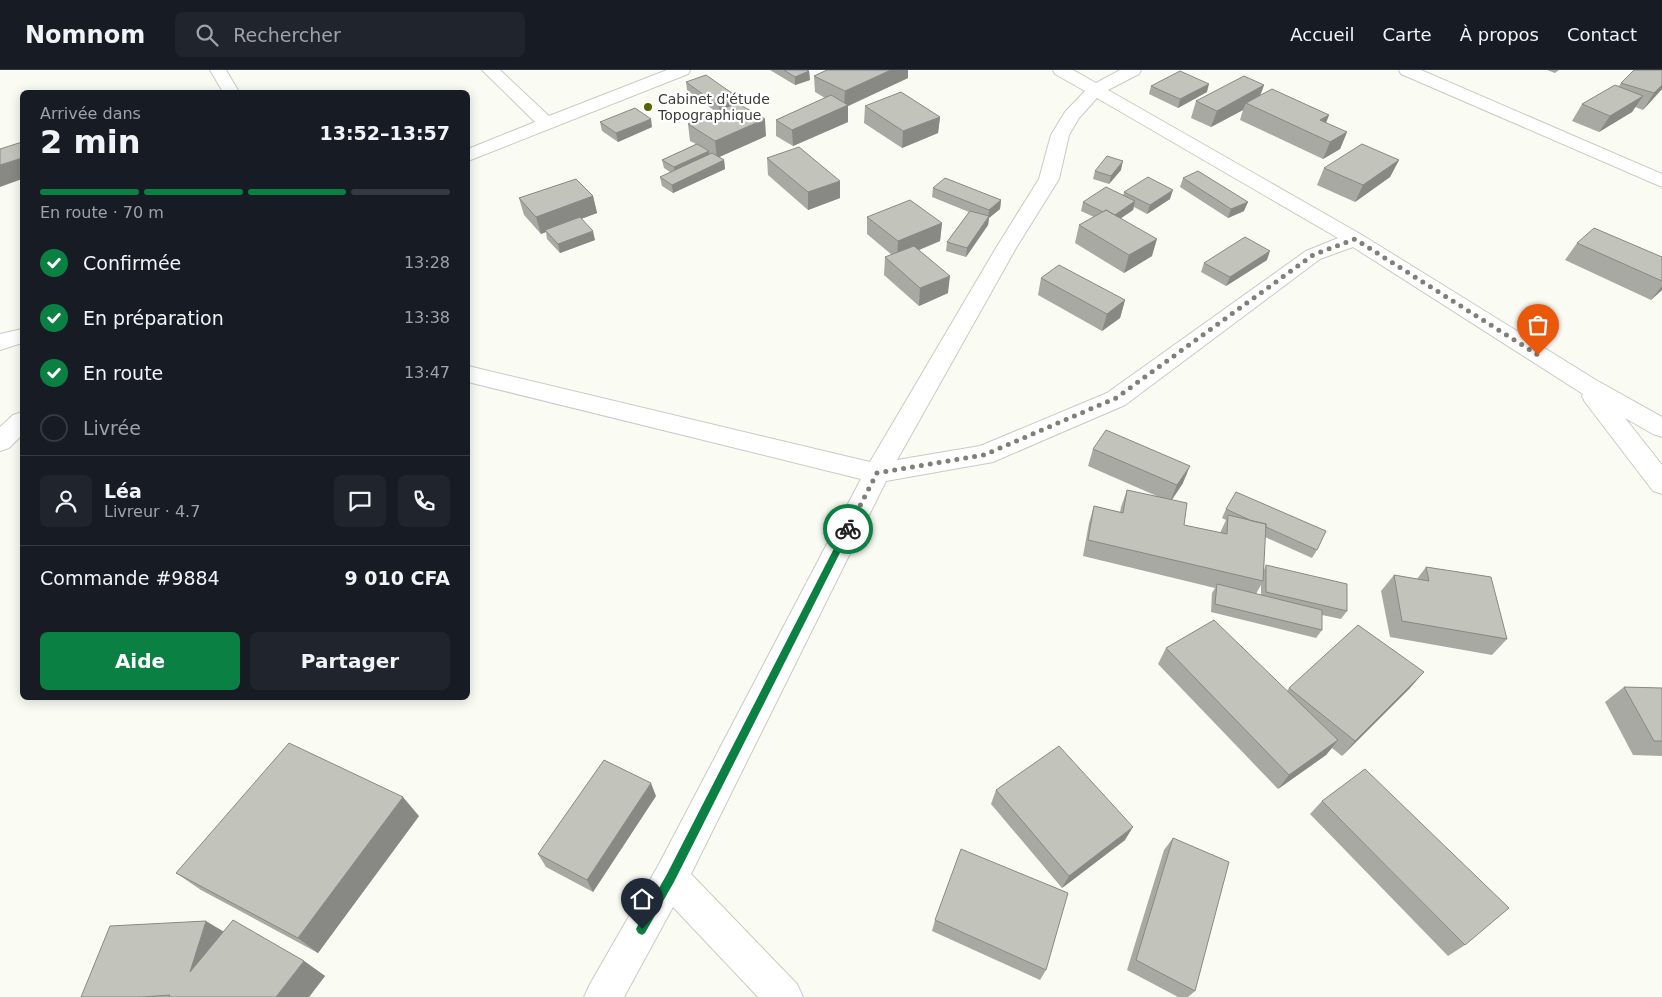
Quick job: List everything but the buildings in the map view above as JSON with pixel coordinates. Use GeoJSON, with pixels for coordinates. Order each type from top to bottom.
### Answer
{"type":"FeatureCollection","features":[{"type":"Feature","properties":{"kind":"street"},"geometry":{"type":"LineString","coordinates":[[218,70],[230,90]]}},
{"type":"Feature","properties":{"kind":"street"},"geometry":{"type":"LineString","coordinates":[[490,70],[547,124]]}},
{"type":"Feature","properties":{"kind":"street"},"geometry":{"type":"LineString","coordinates":[[470,154],[682,70]]}},
{"type":"Feature","properties":{"kind":"street"},"geometry":{"type":"LineString","coordinates":[[1061,70],[1355,239],[1587,386],[1662,428]]}},
{"type":"Feature","properties":{"kind":"street"},"geometry":{"type":"LineString","coordinates":[[603,997],[670,878],[877,473],[1006,248],[1049,179],[1060,135],[1071,116],[1094,90],[1133,70]]}},
{"type":"Feature","properties":{"kind":"street"},"geometry":{"type":"LineString","coordinates":[[1407,70],[1662,181]]}},
{"type":"Feature","properties":{"kind":"street"},"geometry":{"type":"LineString","coordinates":[[470,374],[877,473],[984,455],[1116,398],[1313,255],[1355,239]]}},
{"type":"Feature","properties":{"kind":"street"},"geometry":{"type":"LineString","coordinates":[[0,342],[20,337]]}},
{"type":"Feature","properties":{"kind":"street"},"geometry":{"type":"LineString","coordinates":[[1587,386],[1662,484]]}},
{"type":"Feature","properties":{"kind":"street"},"geometry":{"type":"LineString","coordinates":[[0,442],[20,423]]}},
{"type":"Feature","properties":{"kind":"street"},"geometry":{"type":"LineString","coordinates":[[670,878],[784,997]]}},
{"type":"Feature","properties":{"kind":"way so far"},"geometry":{"type":"LineString","coordinates":[[848,529],[877,473],[984,455],[1116,398],[1313,255],[1355,239],[1538,355]]}},
{"type":"Feature","properties":{"kind":"place","name":"Cabinet d'étude Topographique"},"geometry":{"type":"Point","coordinates":[648,107]}},
{"type":"Feature","properties":{"kind":"route"},"geometry":{"type":"LineString","coordinates":[[642,929],[670,878],[848,529]]}}]}
